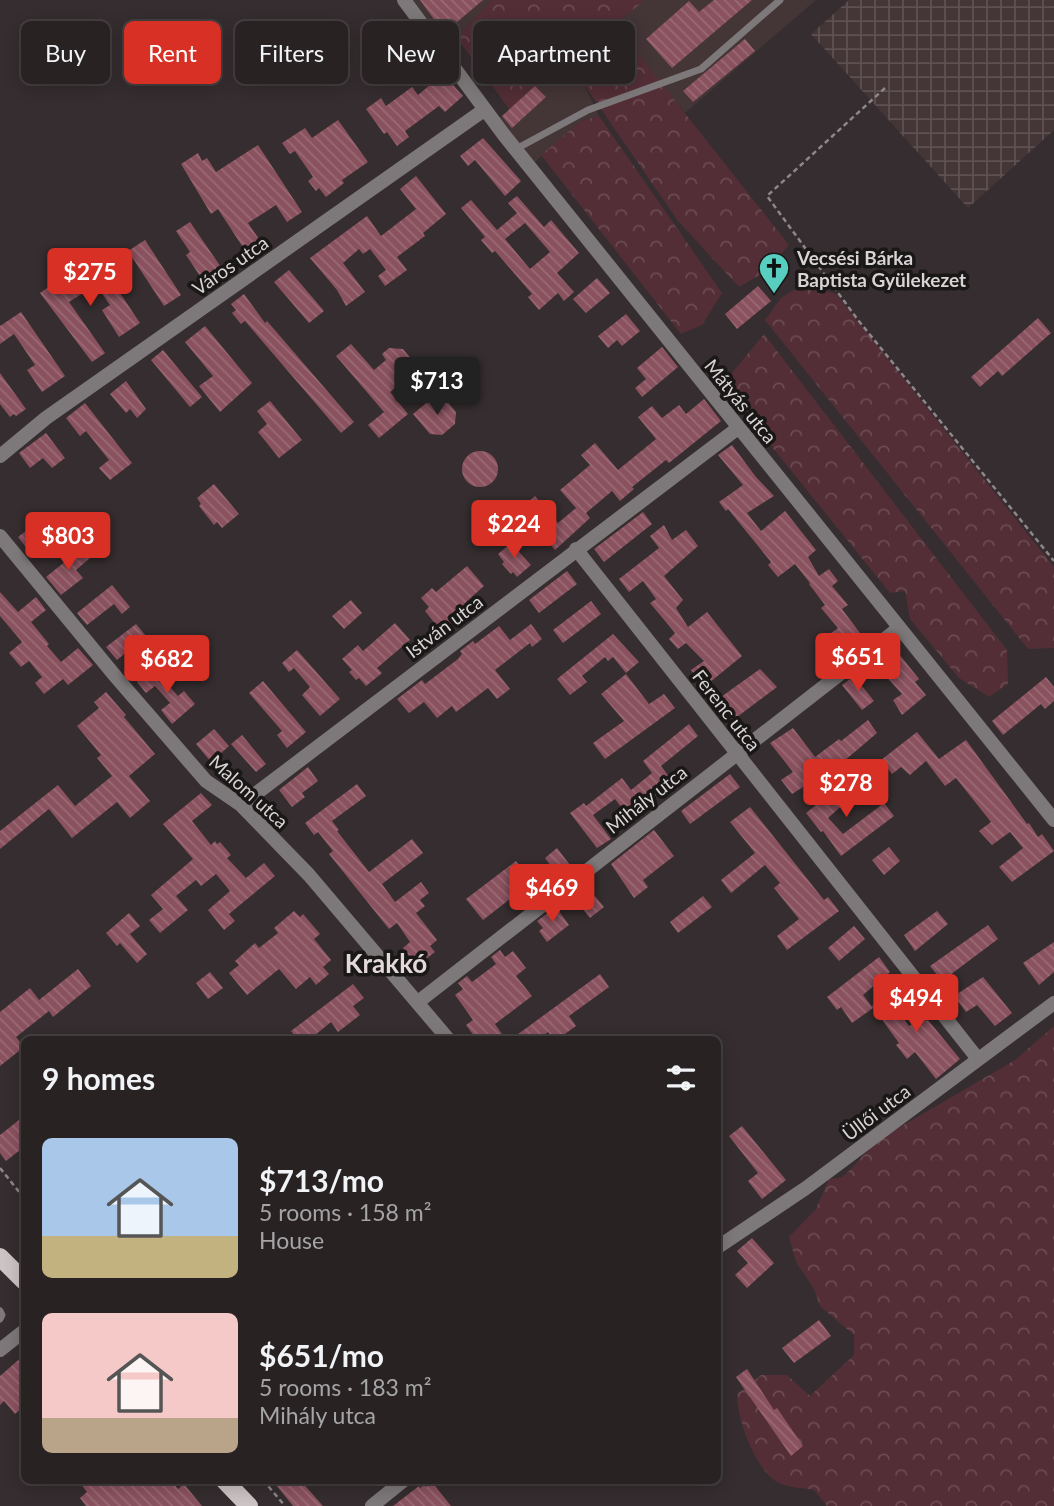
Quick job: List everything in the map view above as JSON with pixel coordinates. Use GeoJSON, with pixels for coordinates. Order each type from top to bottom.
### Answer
{"type":"FeatureCollection","features":[{"type":"Feature","properties":{"kind":"main road"},"geometry":{"type":"LineString","coordinates":[[3,1265],[21,1279]]}},
{"type":"Feature","properties":{"kind":"main road"},"geometry":{"type":"LineString","coordinates":[[228,1484],[249,1506]]}},
{"type":"Feature","properties":{"kind":"street","name":"Mátyás utca"},"geometry":{"type":"LineString","coordinates":[[404,0],[484,110],[1054,820]]}},
{"type":"Feature","properties":{"kind":"street","name":"Város utca"},"geometry":{"type":"LineString","coordinates":[[0,456],[46,418],[484,110]]}},
{"type":"Feature","properties":{"kind":"street","name":"István utca"},"geometry":{"type":"LineString","coordinates":[[241,805],[738,428]]}},
{"type":"Feature","properties":{"kind":"street","name":"Malom utca"},"geometry":{"type":"LineString","coordinates":[[0,536],[206,781],[241,805],[309,876],[446,1036]]}},
{"type":"Feature","properties":{"kind":"street","name":"Ferenc utca"},"geometry":{"type":"LineString","coordinates":[[576,549],[978,1059]]}},
{"type":"Feature","properties":{"kind":"street","name":"Mihály utca"},"geometry":{"type":"LineString","coordinates":[[418,1002],[899,628]]}},
{"type":"Feature","properties":{"kind":"street","name":"Üllői utca"},"geometry":{"type":"LineString","coordinates":[[721,1245],[806,1188],[1054,1003]]}},
{"type":"Feature","properties":{"kind":"street"},"geometry":{"type":"LineString","coordinates":[[0,1350],[21,1333]]}},
{"type":"Feature","properties":{"kind":"street"},"geometry":{"type":"LineString","coordinates":[[372,1506],[399,1484]]}},
{"type":"Feature","properties":{"kind":"lane"},"geometry":{"type":"LineString","coordinates":[[516,149],[588,110],[701,69],[780,0]]}},
{"type":"Feature","properties":{"kind":"lane"},"geometry":{"type":"LineString","coordinates":[[0,1311],[0,1319]]}},
{"type":"Feature","properties":{"kind":"path"},"geometry":{"type":"LineString","coordinates":[[885,88],[767,196],[858,320],[1054,561]]}},
{"type":"Feature","properties":{"kind":"path"},"geometry":{"type":"LineString","coordinates":[[0,1168],[21,1194]]}},
{"type":"Feature","properties":{"kind":"path"},"geometry":{"type":"LineString","coordinates":[[266,1484],[285,1506]]}},
{"type":"Feature","properties":{"kind":"shaded area"},"geometry":{"type":"Polygon","coordinates":[[[411,0],[491,0],[459,36],[459,21],[426,21],[411,0]]]}},
{"type":"Feature","properties":{"kind":"shaded area"},"geometry":{"type":"Polygon","coordinates":[[[645,0],[816,0],[685,113],[635,51],[635,21],[619,21],[645,0]]]}},
{"type":"Feature","properties":{"kind":"shaded area"},"geometry":{"type":"Polygon","coordinates":[[[849,0],[1054,0],[1054,130],[968,208],[811,34],[849,0]]]}},
{"type":"Feature","properties":{"kind":"shaded area"},"geometry":{"type":"Polygon","coordinates":[[[542,84],[583,84],[599,116],[581,121],[535,162],[496,121],[542,84]]]}},
{"type":"Feature","properties":{"kind":"green space"},"geometry":{"type":"Polygon","coordinates":[[[491,0],[645,0],[619,21],[473,21],[473,60],[459,41],[459,36],[491,0]]]}},
{"type":"Feature","properties":{"kind":"green space"},"geometry":{"type":"Polygon","coordinates":[[[635,50],[789,245],[765,272],[739,287],[678,221],[584,84],[635,84],[635,50]]]}},
{"type":"Feature","properties":{"kind":"green space"},"geometry":{"type":"Polygon","coordinates":[[[491,84],[542,84],[510,110],[491,84]]]}},
{"type":"Feature","properties":{"kind":"green space"},"geometry":{"type":"Polygon","coordinates":[[[599,116],[722,293],[702,325],[681,334],[541,155],[581,121],[599,116]]]}},
{"type":"Feature","properties":{"kind":"green space"},"geometry":{"type":"Polygon","coordinates":[[[803,284],[836,294],[1054,567],[1054,648],[1028,649],[765,320],[781,298],[803,284]]]}},
{"type":"Feature","properties":{"kind":"green space"},"geometry":{"type":"Polygon","coordinates":[[[764,334],[1007,650],[1008,684],[989,697],[959,678],[910,619],[905,591],[890,593],[722,385],[764,334]]]}},
{"type":"Feature","properties":{"kind":"green space"},"geometry":{"type":"Polygon","coordinates":[[[1054,1026],[1054,1506],[827,1506],[814,1490],[781,1484],[772,1478],[756,1458],[744,1431],[737,1394],[761,1375],[787,1375],[810,1396],[854,1355],[854,1335],[820,1306],[814,1289],[796,1262],[789,1237],[816,1209],[829,1179],[843,1177],[878,1140],[1015,1060],[1054,1026]]]}},
{"type":"Feature","properties":{"kind":"building"},"geometry":{"type":"Polygon","coordinates":[[[420,0],[483,0],[458,21],[435,21],[420,0]]]}},
{"type":"Feature","properties":{"kind":"building"},"geometry":{"type":"Polygon","coordinates":[[[714,0],[752,0],[672,68],[646,39],[689,1],[699,12],[714,0]]]}},
{"type":"Feature","properties":{"kind":"building"},"geometry":{"type":"Polygon","coordinates":[[[745,39],[755,51],[693,102],[683,91],[745,39]]]}},
{"type":"Feature","properties":{"kind":"building"},"geometry":{"type":"Polygon","coordinates":[[[431,84],[452,84],[463,96],[445,112],[439,106],[405,131],[409,137],[397,146],[387,132],[384,134],[366,109],[381,98],[386,106],[412,87],[418,95],[431,84]]]}},
{"type":"Feature","properties":{"kind":"building"},"geometry":{"type":"Polygon","coordinates":[[[535,86],[546,97],[512,128],[502,116],[535,86]]]}},
{"type":"Feature","properties":{"kind":"building"},"geometry":{"type":"Polygon","coordinates":[[[338,120],[368,162],[342,180],[344,183],[326,197],[319,188],[316,191],[308,181],[313,177],[295,151],[290,154],[282,143],[305,128],[312,138],[338,120]]]}},
{"type":"Feature","properties":{"kind":"building"},"geometry":{"type":"Polygon","coordinates":[[[483,138],[521,181],[505,196],[475,160],[468,166],[460,156],[483,138]]]}},
{"type":"Feature","properties":{"kind":"building"},"geometry":{"type":"Polygon","coordinates":[[[258,145],[302,212],[287,222],[276,205],[248,223],[261,242],[246,252],[218,209],[211,214],[181,164],[198,153],[202,161],[207,158],[216,172],[258,145]]]}},
{"type":"Feature","properties":{"kind":"building"},"geometry":{"type":"Polygon","coordinates":[[[416,176],[446,214],[423,233],[425,236],[397,257],[407,270],[385,286],[378,276],[386,270],[370,249],[363,254],[359,249],[343,263],[365,292],[346,306],[337,290],[310,258],[367,216],[381,236],[416,209],[400,189],[416,176]]]}},
{"type":"Feature","properties":{"kind":"building"},"geometry":{"type":"Polygon","coordinates":[[[517,196],[544,227],[551,220],[579,253],[557,273],[574,292],[564,301],[558,293],[539,310],[528,297],[532,294],[495,251],[492,253],[481,240],[485,237],[461,208],[471,200],[497,230],[517,213],[508,203],[517,196]],[[525,223],[505,239],[530,269],[550,252],[525,223]]]}},
{"type":"Feature","properties":{"kind":"building"},"geometry":{"type":"Polygon","coordinates":[[[190,222],[223,270],[204,282],[186,255],[190,252],[176,231],[190,222]]]}},
{"type":"Feature","properties":{"kind":"building"},"geometry":{"type":"Polygon","coordinates":[[[145,240],[181,295],[164,306],[128,251],[145,240]]]}},
{"type":"Feature","properties":{"kind":"building"},"geometry":{"type":"Polygon","coordinates":[[[100,263],[140,323],[119,337],[102,310],[110,305],[96,285],[69,302],[105,353],[92,362],[40,293],[56,282],[60,289],[100,263]]]}},
{"type":"Feature","properties":{"kind":"building"},"geometry":{"type":"Polygon","coordinates":[[[289,270],[324,311],[309,323],[274,282],[289,270]]]}},
{"type":"Feature","properties":{"kind":"building"},"geometry":{"type":"Polygon","coordinates":[[[597,278],[610,293],[586,313],[573,299],[597,278]]]}},
{"type":"Feature","properties":{"kind":"building"},"geometry":{"type":"Polygon","coordinates":[[[758,286],[771,301],[737,329],[725,314],[758,286]]]}},
{"type":"Feature","properties":{"kind":"building"},"geometry":{"type":"Polygon","coordinates":[[[244,294],[265,323],[267,321],[354,422],[341,433],[245,321],[241,324],[232,313],[236,310],[231,304],[244,294]]]}},
{"type":"Feature","properties":{"kind":"building"},"geometry":{"type":"Polygon","coordinates":[[[21,312],[65,376],[42,392],[27,370],[35,365],[14,334],[0,344],[0,326],[21,312]]]}},
{"type":"Feature","properties":{"kind":"building"},"geometry":{"type":"Polygon","coordinates":[[[626,314],[640,331],[622,346],[617,340],[608,348],[598,336],[626,314]]]}},
{"type":"Feature","properties":{"kind":"building"},"geometry":{"type":"Polygon","coordinates":[[[1038,318],[1051,333],[1002,376],[998,371],[980,387],[971,377],[1038,318]]]}},
{"type":"Feature","properties":{"kind":"building"},"geometry":{"type":"Polygon","coordinates":[[[205,326],[252,383],[220,412],[199,386],[213,376],[185,342],[205,326]]]}},
{"type":"Feature","properties":{"kind":"building"},"geometry":{"type":"Polygon","coordinates":[[[351,344],[374,370],[386,360],[382,354],[389,348],[403,349],[413,361],[413,373],[390,392],[408,414],[379,438],[368,425],[384,412],[336,356],[351,344]]]}},
{"type":"Feature","properties":{"kind":"building"},"geometry":{"type":"Polygon","coordinates":[[[662,347],[678,367],[642,397],[635,388],[646,379],[637,368],[662,347]]]}},
{"type":"Feature","properties":{"kind":"building"},"geometry":{"type":"Polygon","coordinates":[[[163,350],[202,397],[190,407],[151,360],[163,350]]]}},
{"type":"Feature","properties":{"kind":"building"},"geometry":{"type":"Polygon","coordinates":[[[0,373],[26,409],[16,416],[14,414],[10,417],[0,404],[0,373]]]}},
{"type":"Feature","properties":{"kind":"building"},"geometry":{"type":"Polygon","coordinates":[[[126,381],[146,409],[137,418],[130,409],[126,413],[110,394],[126,381]]]}},
{"type":"Feature","properties":{"kind":"building"},"geometry":{"type":"Polygon","coordinates":[[[431,399],[446,400],[456,412],[455,424],[442,435],[430,434],[413,414],[431,399]]]}},
{"type":"Feature","properties":{"kind":"building"},"geometry":{"type":"Polygon","coordinates":[[[704,399],[721,421],[669,463],[666,460],[632,487],[634,489],[620,501],[612,491],[586,513],[590,518],[555,550],[520,509],[535,496],[558,523],[576,508],[560,490],[590,465],[581,455],[595,443],[618,470],[656,439],[638,417],[652,406],[662,418],[679,405],[686,414],[704,399]]]}},
{"type":"Feature","properties":{"kind":"building"},"geometry":{"type":"Polygon","coordinates":[[[270,401],[302,440],[279,458],[258,432],[267,424],[257,411],[270,401]]]}},
{"type":"Feature","properties":{"kind":"building"},"geometry":{"type":"Polygon","coordinates":[[[85,403],[132,463],[110,480],[99,468],[109,460],[86,431],[80,436],[66,418],[85,403]]]}},
{"type":"Feature","properties":{"kind":"building"},"geometry":{"type":"Polygon","coordinates":[[[46,433],[65,458],[52,468],[43,458],[30,468],[19,453],[46,433]]]}},
{"type":"Feature","properties":{"kind":"building"},"geometry":{"type":"Polygon","coordinates":[[[732,445],[774,496],[747,513],[761,531],[785,511],[816,550],[808,557],[819,576],[829,569],[838,581],[832,586],[848,605],[842,609],[860,633],[831,655],[819,642],[838,628],[821,608],[825,605],[810,583],[795,564],[778,577],[768,565],[771,562],[728,509],[726,511],[719,502],[743,485],[718,455],[732,445]]]}},
{"type":"Feature","properties":{"kind":"building"},"geometry":{"type":"Polygon","coordinates":[[[480,451],[493,456],[498,469],[493,482],[480,487],[467,482],[462,469],[467,456],[480,451]]]}},
{"type":"Feature","properties":{"kind":"building"},"geometry":{"type":"Polygon","coordinates":[[[214,484],[239,514],[222,528],[217,522],[214,525],[199,506],[201,504],[197,498],[214,484]]]}},
{"type":"Feature","properties":{"kind":"building"},"geometry":{"type":"Polygon","coordinates":[[[643,512],[652,524],[604,562],[594,549],[643,512]]]}},
{"type":"Feature","properties":{"kind":"building"},"geometry":{"type":"Polygon","coordinates":[[[36,523],[51,540],[32,555],[18,537],[36,523]]]}},
{"type":"Feature","properties":{"kind":"building"},"geometry":{"type":"Polygon","coordinates":[[[664,525],[672,540],[686,530],[698,546],[664,576],[683,600],[676,608],[688,627],[707,612],[742,656],[704,687],[691,670],[704,661],[686,643],[678,649],[669,639],[675,633],[650,603],[656,599],[643,581],[629,592],[619,579],[659,548],[650,536],[664,525]]]}},
{"type":"Feature","properties":{"kind":"building"},"geometry":{"type":"Polygon","coordinates":[[[511,543],[531,565],[517,577],[502,564],[504,562],[498,554],[511,543]]]}},
{"type":"Feature","properties":{"kind":"building"},"geometry":{"type":"Polygon","coordinates":[[[82,548],[90,558],[76,570],[83,578],[61,595],[46,577],[82,548]]]}},
{"type":"Feature","properties":{"kind":"building"},"geometry":{"type":"Polygon","coordinates":[[[467,566],[484,586],[467,601],[472,606],[442,632],[425,611],[429,607],[421,598],[432,588],[436,592],[467,566]]]}},
{"type":"Feature","properties":{"kind":"building"},"geometry":{"type":"Polygon","coordinates":[[[567,571],[577,584],[539,613],[529,600],[567,571]]]}},
{"type":"Feature","properties":{"kind":"building"},"geometry":{"type":"Polygon","coordinates":[[[112,585],[130,607],[122,614],[114,604],[87,625],[77,613],[112,585]]]}},
{"type":"Feature","properties":{"kind":"building"},"geometry":{"type":"Polygon","coordinates":[[[0,592],[18,612],[36,597],[46,610],[31,622],[49,644],[47,646],[61,662],[78,648],[93,665],[68,685],[63,679],[44,694],[35,683],[42,677],[29,661],[21,667],[9,653],[22,642],[0,616],[0,592]]]}},
{"type":"Feature","properties":{"kind":"building"},"geometry":{"type":"Polygon","coordinates":[[[351,600],[362,613],[344,629],[332,616],[351,600]]]}},
{"type":"Feature","properties":{"kind":"building"},"geometry":{"type":"Polygon","coordinates":[[[591,601],[601,614],[563,643],[553,630],[591,601]]]}},
{"type":"Feature","properties":{"kind":"building"},"geometry":{"type":"Polygon","coordinates":[[[395,623],[410,640],[377,668],[382,673],[366,686],[359,678],[356,680],[349,672],[352,670],[342,659],[358,645],[363,651],[395,623]]]}},
{"type":"Feature","properties":{"kind":"building"},"geometry":{"type":"Polygon","coordinates":[[[136,624],[146,636],[117,660],[106,647],[136,624]]]}},
{"type":"Feature","properties":{"kind":"building"},"geometry":{"type":"Polygon","coordinates":[[[531,624],[542,639],[532,647],[530,643],[495,670],[510,689],[497,699],[488,688],[456,712],[452,706],[437,718],[424,702],[409,713],[397,699],[422,680],[425,684],[458,659],[462,654],[460,651],[473,641],[475,644],[499,626],[510,640],[531,624]]]}},
{"type":"Feature","properties":{"kind":"building"},"geometry":{"type":"Polygon","coordinates":[[[613,634],[639,662],[626,673],[613,657],[608,661],[605,657],[582,676],[587,682],[570,695],[557,679],[613,634]]]}},
{"type":"Feature","properties":{"kind":"building"},"geometry":{"type":"Polygon","coordinates":[[[892,645],[919,679],[915,682],[926,695],[902,715],[893,700],[902,694],[872,661],[892,645]]]}},
{"type":"Feature","properties":{"kind":"building"},"geometry":{"type":"Polygon","coordinates":[[[297,650],[340,699],[320,716],[302,695],[310,687],[294,668],[289,672],[282,663],[297,650]]]}},
{"type":"Feature","properties":{"kind":"building"},"geometry":{"type":"Polygon","coordinates":[[[155,666],[178,696],[184,691],[195,704],[172,724],[161,710],[170,703],[155,686],[146,693],[137,682],[155,666]]]}},
{"type":"Feature","properties":{"kind":"building"},"geometry":{"type":"Polygon","coordinates":[[[760,669],[777,687],[733,720],[718,699],[760,669]]]}},
{"type":"Feature","properties":{"kind":"building"},"geometry":{"type":"Polygon","coordinates":[[[626,674],[649,704],[664,694],[675,708],[605,759],[593,743],[624,721],[601,694],[626,674]]]}},
{"type":"Feature","properties":{"kind":"building"},"geometry":{"type":"Polygon","coordinates":[[[854,676],[874,701],[862,710],[842,685],[854,676]]]}},
{"type":"Feature","properties":{"kind":"building"},"geometry":{"type":"Polygon","coordinates":[[[1046,677],[1054,687],[1054,701],[1045,709],[1041,704],[1003,735],[992,721],[1046,677]]]}},
{"type":"Feature","properties":{"kind":"building"},"geometry":{"type":"Polygon","coordinates":[[[263,681],[306,732],[287,748],[277,735],[282,731],[249,693],[263,681]]]}},
{"type":"Feature","properties":{"kind":"building"},"geometry":{"type":"Polygon","coordinates":[[[106,692],[155,754],[129,776],[150,801],[130,818],[117,802],[72,838],[49,809],[0,849],[0,831],[58,785],[75,806],[112,776],[97,758],[101,755],[77,726],[99,708],[94,702],[106,692]]]}},
{"type":"Feature","properties":{"kind":"building"},"geometry":{"type":"Polygon","coordinates":[[[868,720],[877,733],[843,762],[792,794],[781,780],[793,772],[770,743],[793,728],[815,757],[868,720]]]}},
{"type":"Feature","properties":{"kind":"building"},"geometry":{"type":"Polygon","coordinates":[[[689,724],[698,736],[661,766],[673,782],[643,805],[648,811],[633,822],[615,799],[593,815],[611,839],[597,848],[570,813],[584,803],[586,806],[622,778],[631,790],[652,773],[643,761],[689,724]]]}},
{"type":"Feature","properties":{"kind":"building"},"geometry":{"type":"Polygon","coordinates":[[[214,729],[229,746],[211,762],[196,744],[214,729]]]}},
{"type":"Feature","properties":{"kind":"building"},"geometry":{"type":"Polygon","coordinates":[[[917,732],[939,759],[966,740],[1027,824],[1029,823],[1038,837],[1042,834],[1054,851],[1012,882],[999,867],[1023,848],[1010,832],[992,845],[979,831],[991,822],[956,778],[945,786],[926,761],[910,775],[901,767],[892,774],[881,760],[917,732]]]}},
{"type":"Feature","properties":{"kind":"building"},"geometry":{"type":"Polygon","coordinates":[[[242,735],[266,764],[256,772],[231,744],[242,735]]]}},
{"type":"Feature","properties":{"kind":"building"},"geometry":{"type":"Polygon","coordinates":[[[308,767],[318,781],[302,793],[305,797],[292,807],[279,790],[308,767]]]}},
{"type":"Feature","properties":{"kind":"building"},"geometry":{"type":"Polygon","coordinates":[[[730,774],[740,787],[690,824],[681,811],[730,774]]]}},
{"type":"Feature","properties":{"kind":"building"},"geometry":{"type":"Polygon","coordinates":[[[848,779],[857,792],[828,818],[843,834],[884,803],[894,816],[841,856],[806,813],[848,779]]]}},
{"type":"Feature","properties":{"kind":"building"},"geometry":{"type":"Polygon","coordinates":[[[357,784],[366,796],[332,821],[369,872],[412,839],[423,853],[382,884],[395,902],[421,882],[429,893],[420,900],[425,906],[416,913],[437,940],[430,946],[435,952],[417,966],[403,948],[410,942],[397,923],[389,929],[329,854],[333,851],[318,832],[314,835],[305,823],[357,784]]]}},
{"type":"Feature","properties":{"kind":"building"},"geometry":{"type":"Polygon","coordinates":[[[201,793],[212,805],[192,821],[211,845],[215,841],[217,844],[220,842],[231,855],[227,858],[246,878],[264,863],[275,876],[229,914],[235,921],[224,930],[208,910],[230,891],[216,874],[201,886],[196,880],[176,896],[188,910],[160,933],[149,920],[163,909],[151,895],[193,859],[163,824],[201,793]]]}},
{"type":"Feature","properties":{"kind":"building"},"geometry":{"type":"Polygon","coordinates":[[[750,807],[824,900],[828,897],[839,911],[787,950],[777,936],[799,919],[774,888],[780,883],[765,865],[731,893],[721,880],[755,853],[730,822],[750,807]]]}},
{"type":"Feature","properties":{"kind":"building"},"geometry":{"type":"Polygon","coordinates":[[[654,830],[674,856],[643,880],[648,887],[634,898],[611,864],[654,830]]]}},
{"type":"Feature","properties":{"kind":"building"},"geometry":{"type":"Polygon","coordinates":[[[889,847],[900,861],[884,875],[872,860],[889,847]]]}},
{"type":"Feature","properties":{"kind":"building"},"geometry":{"type":"Polygon","coordinates":[[[557,848],[573,869],[557,882],[548,870],[552,867],[545,858],[557,848]]]}},
{"type":"Feature","properties":{"kind":"building"},"geometry":{"type":"Polygon","coordinates":[[[516,861],[532,882],[483,920],[466,899],[516,861]]]}},
{"type":"Feature","properties":{"kind":"building"},"geometry":{"type":"Polygon","coordinates":[[[585,884],[604,907],[590,918],[572,895],[585,884]]]}},
{"type":"Feature","properties":{"kind":"building"},"geometry":{"type":"Polygon","coordinates":[[[703,896],[712,907],[678,933],[670,922],[703,896]]]}},
{"type":"Feature","properties":{"kind":"building"},"geometry":{"type":"Polygon","coordinates":[[[556,907],[569,925],[547,942],[539,931],[543,928],[537,921],[556,907]]]}},
{"type":"Feature","properties":{"kind":"building"},"geometry":{"type":"Polygon","coordinates":[[[294,911],[300,917],[303,914],[320,934],[314,939],[331,960],[323,967],[329,974],[316,985],[310,977],[296,989],[279,969],[247,995],[229,973],[239,965],[235,961],[255,943],[259,948],[278,933],[274,928],[294,911]]]}},
{"type":"Feature","properties":{"kind":"building"},"geometry":{"type":"Polygon","coordinates":[[[937,911],[948,924],[915,951],[904,935],[937,911]]]}},
{"type":"Feature","properties":{"kind":"building"},"geometry":{"type":"Polygon","coordinates":[[[129,913],[140,926],[130,934],[147,954],[137,963],[120,943],[117,946],[106,933],[129,913]]]}},
{"type":"Feature","properties":{"kind":"building"},"geometry":{"type":"Polygon","coordinates":[[[988,925],[998,939],[942,981],[930,966],[988,925]]]}},
{"type":"Feature","properties":{"kind":"building"},"geometry":{"type":"Polygon","coordinates":[[[854,926],[865,939],[839,961],[828,948],[854,926]]]}},
{"type":"Feature","properties":{"kind":"building"},"geometry":{"type":"Polygon","coordinates":[[[1054,942],[1054,972],[1039,985],[1023,963],[1054,942]]]}},
{"type":"Feature","properties":{"kind":"building"},"geometry":{"type":"Polygon","coordinates":[[[500,950],[505,957],[513,951],[526,968],[516,976],[532,996],[495,1024],[503,1036],[474,1036],[466,1025],[473,1020],[455,995],[463,989],[458,983],[467,976],[472,982],[496,964],[491,957],[500,950]]]}},
{"type":"Feature","properties":{"kind":"building"},"geometry":{"type":"Polygon","coordinates":[[[879,957],[890,972],[863,995],[873,1008],[852,1023],[841,1007],[837,1010],[827,997],[879,957]]]}},
{"type":"Feature","properties":{"kind":"building"},"geometry":{"type":"Polygon","coordinates":[[[78,969],[91,986],[53,1017],[49,1011],[16,1037],[21,1043],[21,1049],[0,1066],[0,1012],[30,988],[39,1000],[78,969]]]}},
{"type":"Feature","properties":{"kind":"building"},"geometry":{"type":"Polygon","coordinates":[[[210,972],[223,988],[208,999],[196,983],[210,972]]]}},
{"type":"Feature","properties":{"kind":"building"},"geometry":{"type":"Polygon","coordinates":[[[600,974],[609,987],[569,1016],[576,1026],[562,1036],[550,1036],[548,1032],[543,1036],[515,1036],[600,974]]]}},
{"type":"Feature","properties":{"kind":"building"},"geometry":{"type":"Polygon","coordinates":[[[983,977],[1012,1013],[995,1026],[977,1005],[966,1012],[954,996],[983,977]]]}},
{"type":"Feature","properties":{"kind":"building"},"geometry":{"type":"Polygon","coordinates":[[[353,984],[364,998],[353,1006],[360,1015],[338,1032],[331,1022],[314,1036],[295,1036],[291,1031],[353,984]]]}},
{"type":"Feature","properties":{"kind":"building"},"geometry":{"type":"Polygon","coordinates":[[[900,986],[913,1004],[900,1014],[909,1026],[923,1017],[928,1020],[960,1059],[936,1079],[915,1052],[907,1059],[896,1045],[899,1043],[872,1006],[900,986]]]}},
{"type":"Feature","properties":{"kind":"building"},"geometry":{"type":"Polygon","coordinates":[[[21,1118],[21,1149],[6,1161],[0,1153],[0,1135],[21,1118]]]}},
{"type":"Feature","properties":{"kind":"building"},"geometry":{"type":"Polygon","coordinates":[[[742,1126],[786,1180],[762,1199],[748,1181],[758,1173],[729,1136],[742,1126]]]}},
{"type":"Feature","properties":{"kind":"building"},"geometry":{"type":"Polygon","coordinates":[[[752,1238],[774,1263],[747,1288],[735,1275],[748,1263],[737,1251],[752,1238]]]}},
{"type":"Feature","properties":{"kind":"building"},"geometry":{"type":"Polygon","coordinates":[[[819,1320],[831,1336],[794,1363],[782,1348],[819,1320]]]}},
{"type":"Feature","properties":{"kind":"building"},"geometry":{"type":"Polygon","coordinates":[[[21,1358],[21,1409],[15,1414],[4,1401],[0,1405],[0,1376],[21,1358]]]}},
{"type":"Feature","properties":{"kind":"building"},"geometry":{"type":"Polygon","coordinates":[[[747,1369],[774,1410],[777,1408],[803,1446],[791,1456],[736,1377],[747,1369]]]}},
{"type":"Feature","properties":{"kind":"building"},"geometry":{"type":"Polygon","coordinates":[[[81,1484],[174,1484],[178,1489],[184,1484],[202,1506],[86,1506],[80,1498],[87,1492],[81,1484]]]}},
{"type":"Feature","properties":{"kind":"building"},"geometry":{"type":"Polygon","coordinates":[[[275,1484],[304,1484],[323,1506],[293,1506],[275,1484]]]}},
{"type":"Feature","properties":{"kind":"building"},"geometry":{"type":"Polygon","coordinates":[[[434,1484],[451,1506],[393,1506],[419,1486],[434,1484]]]}},
{"type":"Feature","properties":{"kind":"place","name":"Vecsési Bárka Baptista Gyülekezet"},"geometry":{"type":"Point","coordinates":[774,295]}},
{"type":"Feature","properties":{"kind":"district","name":"Krakkó"},"geometry":{"type":"Point","coordinates":[386,963]}}]}
